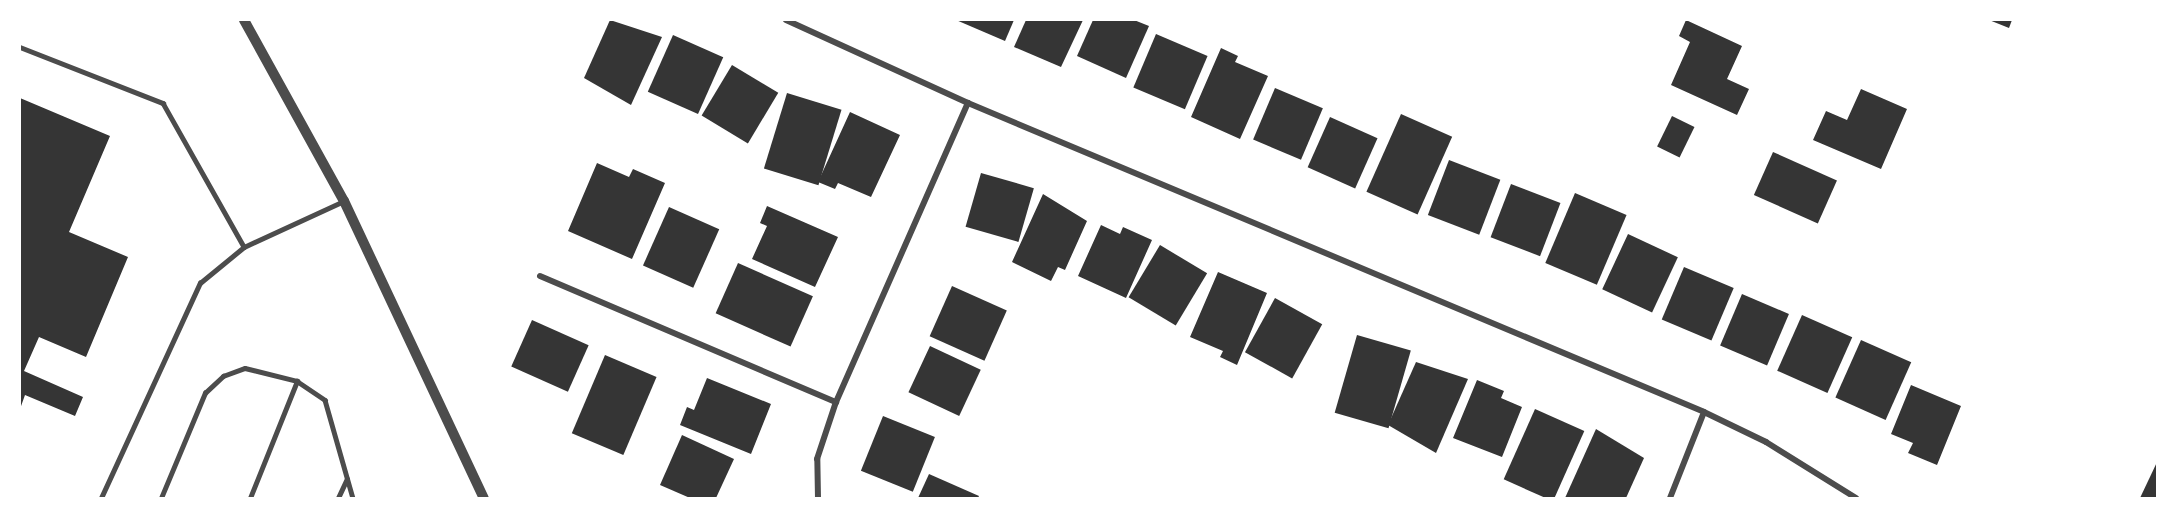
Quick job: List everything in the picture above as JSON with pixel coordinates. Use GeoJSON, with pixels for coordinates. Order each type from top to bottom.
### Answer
{"type":"FeatureCollection","features":[{"type":"Feature","properties":{"kind":"street"},"geometry":{"type":"LineString","coordinates":[[244,20],[344,201],[483,498]]}},
{"type":"Feature","properties":{"kind":"street"},"geometry":{"type":"LineString","coordinates":[[786,20],[968,103],[1704,412],[1766,442],[1856,498]]}},
{"type":"Feature","properties":{"kind":"street"},"geometry":{"type":"LineString","coordinates":[[818,498],[817,459],[836,402],[968,103]]}},
{"type":"Feature","properties":{"kind":"street"},"geometry":{"type":"LineString","coordinates":[[540,276],[836,402]]}},
{"type":"Feature","properties":{"kind":"street"},"geometry":{"type":"LineString","coordinates":[[1670,498],[1704,412]]}},
{"type":"Feature","properties":{"kind":"lane"},"geometry":{"type":"LineString","coordinates":[[20,46],[163,104],[244,247]]}},
{"type":"Feature","properties":{"kind":"lane"},"geometry":{"type":"LineString","coordinates":[[101,498],[181,314],[200,283],[244,247],[344,201]]}},
{"type":"Feature","properties":{"kind":"lane"},"geometry":{"type":"LineString","coordinates":[[161,498],[205,393],[223,376],[245,368],[297,381],[325,400],[353,498]]}},
{"type":"Feature","properties":{"kind":"lane"},"geometry":{"type":"LineString","coordinates":[[250,498],[297,381]]}},
{"type":"Feature","properties":{"kind":"lane"},"geometry":{"type":"LineString","coordinates":[[338,498],[347,479]]}},
{"type":"Feature","properties":{"kind":"building"},"geometry":{"type":"Polygon","coordinates":[[[610,20],[662,37],[631,105],[584,78],[610,20]]]}},
{"type":"Feature","properties":{"kind":"building"},"geometry":{"type":"Polygon","coordinates":[[[956,20],[1014,20],[1005,41],[956,20]]]}},
{"type":"Feature","properties":{"kind":"building"},"geometry":{"type":"Polygon","coordinates":[[[1026,20],[1083,20],[1061,67],[1014,47],[1026,20]]]}},
{"type":"Feature","properties":{"kind":"building"},"geometry":{"type":"Polygon","coordinates":[[[1093,20],[1134,20],[1149,26],[1126,78],[1077,56],[1093,20]]]}},
{"type":"Feature","properties":{"kind":"building"},"geometry":{"type":"Polygon","coordinates":[[[1686,20],[1742,46],[1727,79],[1749,89],[1737,115],[1671,85],[1690,42],[1679,36],[1686,20]]]}},
{"type":"Feature","properties":{"kind":"building"},"geometry":{"type":"Polygon","coordinates":[[[1989,20],[2012,20],[2009,28],[1989,20]]]}},
{"type":"Feature","properties":{"kind":"building"},"geometry":{"type":"Polygon","coordinates":[[[1156,34],[1208,56],[1185,109],[1133,87],[1156,34]]]}},
{"type":"Feature","properties":{"kind":"building"},"geometry":{"type":"Polygon","coordinates":[[[673,35],[723,57],[698,114],[648,92],[673,35]]]}},
{"type":"Feature","properties":{"kind":"building"},"geometry":{"type":"Polygon","coordinates":[[[1221,48],[1238,56],[1235,62],[1268,76],[1240,139],[1191,117],[1221,48]]]}},
{"type":"Feature","properties":{"kind":"building"},"geometry":{"type":"Polygon","coordinates":[[[732,65],[778,93],[748,143],[702,116],[732,65]]]}},
{"type":"Feature","properties":{"kind":"building"},"geometry":{"type":"Polygon","coordinates":[[[1275,88],[1323,108],[1301,160],[1253,140],[1275,88]]]}},
{"type":"Feature","properties":{"kind":"building"},"geometry":{"type":"Polygon","coordinates":[[[1861,89],[1907,109],[1881,169],[1813,140],[1826,111],[1847,120],[1861,89]]]}},
{"type":"Feature","properties":{"kind":"building"},"geometry":{"type":"Polygon","coordinates":[[[787,93],[842,110],[818,185],[764,169],[787,93]]]}},
{"type":"Feature","properties":{"kind":"building"},"geometry":{"type":"Polygon","coordinates":[[[20,98],[110,136],[69,232],[128,257],[86,357],[39,337],[24,371],[83,397],[75,416],[25,395],[20,409],[20,98]]]}},
{"type":"Feature","properties":{"kind":"building"},"geometry":{"type":"Polygon","coordinates":[[[850,112],[900,135],[871,197],[838,183],[835,189],[818,182],[850,112]]]}},
{"type":"Feature","properties":{"kind":"building"},"geometry":{"type":"Polygon","coordinates":[[[1401,114],[1452,137],[1418,214],[1366,192],[1401,114]]]}},
{"type":"Feature","properties":{"kind":"building"},"geometry":{"type":"Polygon","coordinates":[[[1672,116],[1694,127],[1680,158],[1657,147],[1672,116]]]}},
{"type":"Feature","properties":{"kind":"building"},"geometry":{"type":"Polygon","coordinates":[[[1330,117],[1378,138],[1355,188],[1308,167],[1330,117]]]}},
{"type":"Feature","properties":{"kind":"building"},"geometry":{"type":"Polygon","coordinates":[[[1773,152],[1837,180],[1818,223],[1754,195],[1773,152]]]}},
{"type":"Feature","properties":{"kind":"building"},"geometry":{"type":"Polygon","coordinates":[[[1449,160],[1500,180],[1479,235],[1428,215],[1449,160]]]}},
{"type":"Feature","properties":{"kind":"building"},"geometry":{"type":"Polygon","coordinates":[[[597,163],[629,177],[633,169],[665,183],[632,259],[568,231],[597,163]]]}},
{"type":"Feature","properties":{"kind":"building"},"geometry":{"type":"Polygon","coordinates":[[[981,173],[1034,188],[1018,242],[966,227],[981,173]]]}},
{"type":"Feature","properties":{"kind":"building"},"geometry":{"type":"Polygon","coordinates":[[[1511,184],[1560,203],[1540,256],[1491,237],[1511,184]]]}},
{"type":"Feature","properties":{"kind":"building"},"geometry":{"type":"Polygon","coordinates":[[[1575,193],[1627,215],[1597,285],[1545,263],[1575,193]]]}},
{"type":"Feature","properties":{"kind":"building"},"geometry":{"type":"Polygon","coordinates":[[[1043,194],[1087,221],[1065,270],[1058,267],[1051,281],[1012,262],[1043,194]]]}},
{"type":"Feature","properties":{"kind":"building"},"geometry":{"type":"Polygon","coordinates":[[[767,206],[838,237],[815,287],[752,259],[767,226],[760,223],[767,206]]]}},
{"type":"Feature","properties":{"kind":"building"},"geometry":{"type":"Polygon","coordinates":[[[669,207],[719,229],[693,288],[643,265],[669,207]]]}},
{"type":"Feature","properties":{"kind":"building"},"geometry":{"type":"Polygon","coordinates":[[[1101,225],[1120,234],[1123,227],[1152,240],[1126,298],[1078,276],[1101,225]]]}},
{"type":"Feature","properties":{"kind":"building"},"geometry":{"type":"Polygon","coordinates":[[[1628,234],[1678,257],[1652,313],[1602,289],[1628,234]]]}},
{"type":"Feature","properties":{"kind":"building"},"geometry":{"type":"Polygon","coordinates":[[[1160,245],[1207,273],[1176,326],[1129,297],[1160,245]]]}},
{"type":"Feature","properties":{"kind":"building"},"geometry":{"type":"Polygon","coordinates":[[[738,263],[813,296],[791,347],[716,313],[738,263]]]}},
{"type":"Feature","properties":{"kind":"building"},"geometry":{"type":"Polygon","coordinates":[[[1684,267],[1734,288],[1711,341],[1662,319],[1684,267]]]}},
{"type":"Feature","properties":{"kind":"building"},"geometry":{"type":"Polygon","coordinates":[[[1218,272],[1267,293],[1237,365],[1220,357],[1223,351],[1190,337],[1218,272]]]}},
{"type":"Feature","properties":{"kind":"building"},"geometry":{"type":"Polygon","coordinates":[[[952,286],[1007,310],[984,361],[930,336],[952,286]]]}},
{"type":"Feature","properties":{"kind":"building"},"geometry":{"type":"Polygon","coordinates":[[[1742,294],[1789,314],[1767,365],[1720,346],[1742,294]]]}},
{"type":"Feature","properties":{"kind":"building"},"geometry":{"type":"Polygon","coordinates":[[[1275,298],[1322,324],[1292,378],[1245,352],[1275,298]]]}},
{"type":"Feature","properties":{"kind":"building"},"geometry":{"type":"Polygon","coordinates":[[[1802,315],[1852,337],[1827,393],[1777,371],[1802,315]]]}},
{"type":"Feature","properties":{"kind":"building"},"geometry":{"type":"Polygon","coordinates":[[[532,320],[589,345],[568,392],[511,367],[532,320]]]}},
{"type":"Feature","properties":{"kind":"building"},"geometry":{"type":"Polygon","coordinates":[[[1357,335],[1411,350],[1389,428],[1335,413],[1357,335]]]}},
{"type":"Feature","properties":{"kind":"building"},"geometry":{"type":"Polygon","coordinates":[[[1861,340],[1911,362],[1886,420],[1835,398],[1861,340]]]}},
{"type":"Feature","properties":{"kind":"building"},"geometry":{"type":"Polygon","coordinates":[[[930,346],[981,370],[959,416],[908,392],[930,346]]]}},
{"type":"Feature","properties":{"kind":"building"},"geometry":{"type":"Polygon","coordinates":[[[605,355],[657,377],[623,455],[572,433],[605,355]]]}},
{"type":"Feature","properties":{"kind":"building"},"geometry":{"type":"Polygon","coordinates":[[[1416,362],[1468,379],[1436,453],[1388,425],[1416,362]]]}},
{"type":"Feature","properties":{"kind":"building"},"geometry":{"type":"Polygon","coordinates":[[[707,378],[771,404],[751,454],[680,425],[687,407],[694,410],[707,378]]]}},
{"type":"Feature","properties":{"kind":"building"},"geometry":{"type":"Polygon","coordinates":[[[1477,380],[1504,391],[1501,398],[1522,407],[1502,457],[1453,438],[1477,380]]]}},
{"type":"Feature","properties":{"kind":"building"},"geometry":{"type":"Polygon","coordinates":[[[1911,385],[1961,406],[1937,465],[1908,453],[1913,443],[1891,434],[1911,385]]]}},
{"type":"Feature","properties":{"kind":"building"},"geometry":{"type":"Polygon","coordinates":[[[1535,409],[1584,431],[1554,498],[1546,498],[1504,479],[1535,409]]]}},
{"type":"Feature","properties":{"kind":"building"},"geometry":{"type":"Polygon","coordinates":[[[883,416],[935,437],[913,492],[861,471],[883,416]]]}},
{"type":"Feature","properties":{"kind":"building"},"geometry":{"type":"Polygon","coordinates":[[[1596,429],[1644,458],[1626,498],[1565,498],[1596,429]]]}},
{"type":"Feature","properties":{"kind":"building"},"geometry":{"type":"Polygon","coordinates":[[[682,435],[734,459],[716,498],[690,498],[660,485],[682,435]]]}},
{"type":"Feature","properties":{"kind":"building"},"geometry":{"type":"Polygon","coordinates":[[[2158,460],[2158,498],[2140,498],[2158,460]]]}},
{"type":"Feature","properties":{"kind":"building"},"geometry":{"type":"Polygon","coordinates":[[[929,474],[979,496],[978,498],[918,498],[929,474]]]}}]}
